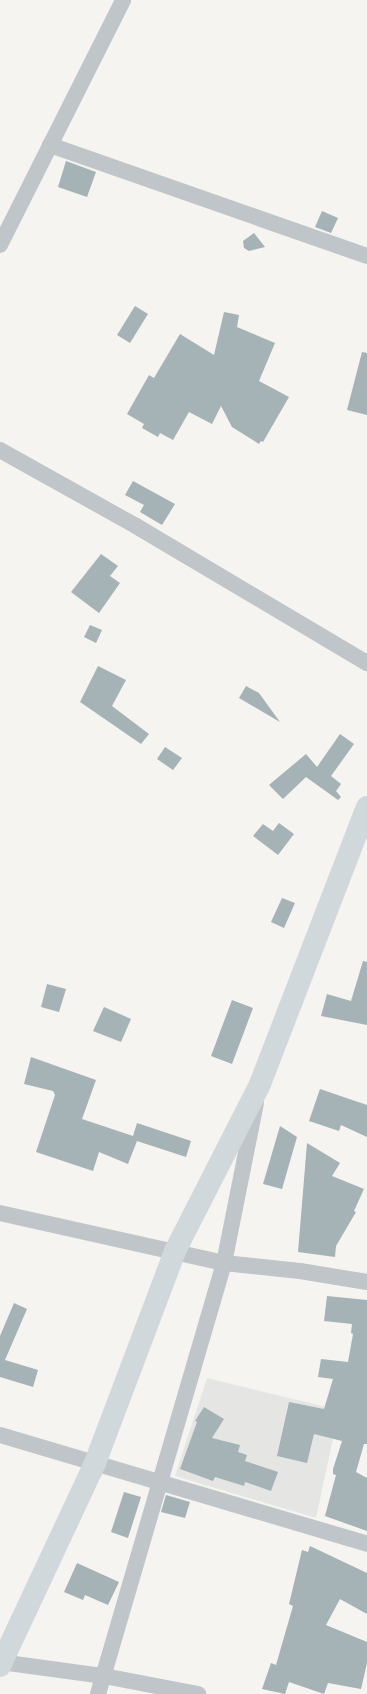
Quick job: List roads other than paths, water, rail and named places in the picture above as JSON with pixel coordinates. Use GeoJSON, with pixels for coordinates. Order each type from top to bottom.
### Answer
{"type":"FeatureCollection","features":[{"type":"Feature","properties":{"kind":"main road"},"geometry":{"type":"LineString","coordinates":[[1,1663],[95,1463],[175,1251],[260,1084],[367,807]]}},
{"type":"Feature","properties":{"kind":"street"},"geometry":{"type":"LineString","coordinates":[[0,245],[123,0]]}},
{"type":"Feature","properties":{"kind":"street"},"geometry":{"type":"LineString","coordinates":[[50,145],[367,256]]}},
{"type":"Feature","properties":{"kind":"street"},"geometry":{"type":"LineString","coordinates":[[0,450],[136,526],[367,663]]}},
{"type":"Feature","properties":{"kind":"street"},"geometry":{"type":"LineString","coordinates":[[98,1694],[158,1482],[224,1263],[260,1084]]}},
{"type":"Feature","properties":{"kind":"street"},"geometry":{"type":"LineString","coordinates":[[0,1214],[175,1251],[224,1263],[300,1271],[367,1282]]}},
{"type":"Feature","properties":{"kind":"street"},"geometry":{"type":"LineString","coordinates":[[0,1435],[367,1544]]}},
{"type":"Feature","properties":{"kind":"street"},"geometry":{"type":"LineString","coordinates":[[1,1663],[104,1676],[198,1694]]}}]}
